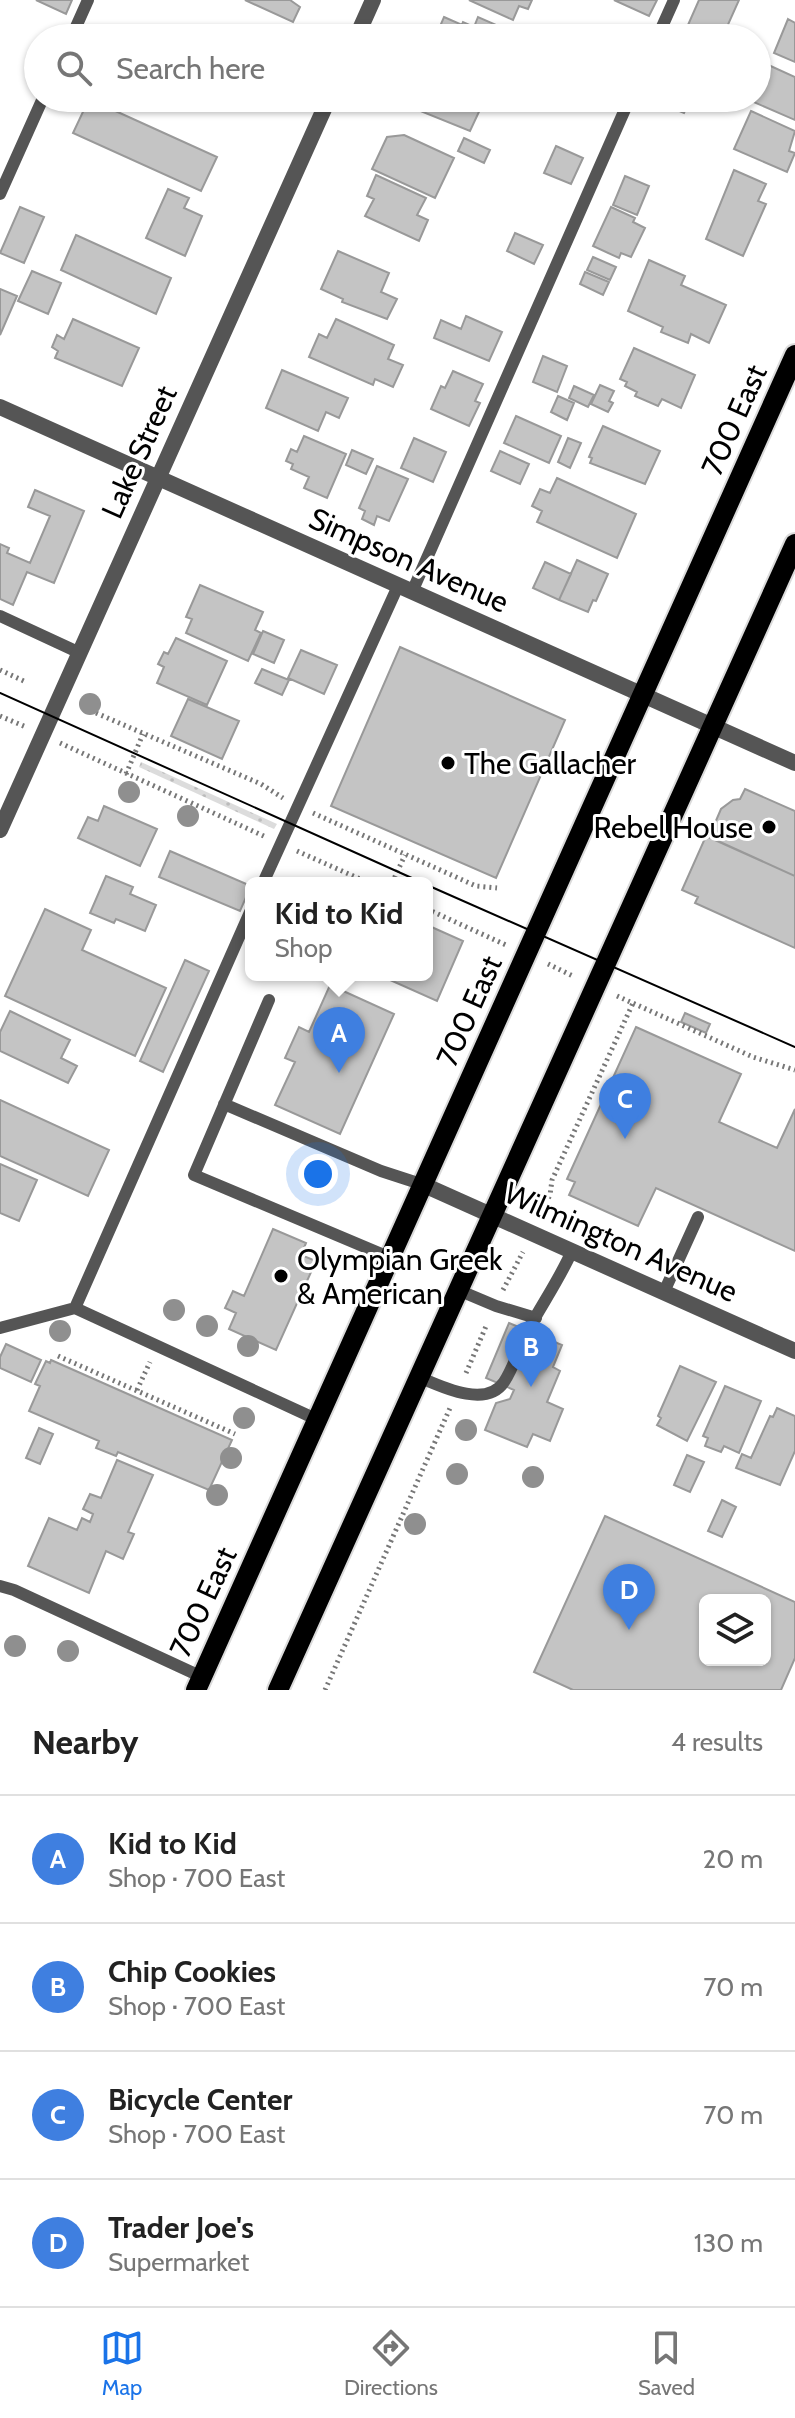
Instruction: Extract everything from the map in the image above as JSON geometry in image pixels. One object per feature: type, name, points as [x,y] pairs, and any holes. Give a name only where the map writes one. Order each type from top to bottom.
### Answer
[{"type":"main road","name":"700 East","points":[[199,1684],[795,355]]},
{"type":"main road","points":[[278,1690],[795,544]]},
{"type":"street","points":[[362,24],[373,0]]},
{"type":"street","name":"Lake Street","points":[[0,830],[323,112]]},
{"type":"street","name":"Simpson Avenue","points":[[0,407],[795,763]]},
{"type":"street","name":"Wilmington Avenue","points":[[424,1185],[795,1351]]},
{"type":"lane","points":[[77,24],[88,0]]},
{"type":"lane","points":[[663,24],[674,0]]},
{"type":"lane","points":[[0,194],[37,112]]},
{"type":"lane","points":[[266,877],[405,589],[624,112]]},
{"type":"lane","points":[[0,616],[80,653]]},
{"type":"lane","points":[[75,1308],[245,924]]},
{"type":"lane","points":[[269,1000],[194,1175],[391,1258]]},
{"type":"lane","points":[[224,1104],[381,1171],[424,1185]]},
{"type":"lane","points":[[664,1292],[698,1217]]},
{"type":"lane","points":[[419,1377],[457,1393],[491,1392],[503,1385],[572,1251]]},
{"type":"lane","points":[[458,1290],[536,1318]]},
{"type":"lane","points":[[0,1328],[75,1308],[318,1420]]},
{"type":"lane","points":[[0,1586],[14,1590],[199,1684]]},
{"type":"path","points":[[0,670],[26,682]]},
{"type":"path","points":[[0,716],[18,724]]},
{"type":"path","points":[[126,774],[143,734]]},
{"type":"path","points":[[62,744],[356,877]]},
{"type":"path","points":[[395,877],[405,855]]},
{"type":"path","points":[[433,912],[496,940]]},
{"type":"path","points":[[555,968],[568,973]]},
{"type":"path","points":[[547,1200],[552,1180],[630,1002],[753,1057],[795,1070]]},
{"type":"path","points":[[504,1289],[521,1256]]},
{"type":"path","points":[[464,1378],[487,1325]]},
{"type":"path","points":[[137,1390],[157,1346]]},
{"type":"path","points":[[58,1356],[235,1434]]},
{"type":"path","points":[[325,1690],[449,1410]]},
{"type":"shaded area","points":[[141,762],[277,824],[274,829],[139,767]]},
{"type":"building","points":[[36,0],[72,0],[66,14]]},
{"type":"building","points":[[245,0],[290,0],[300,7],[293,22]]},
{"type":"building","points":[[469,0],[532,0],[528,9],[519,6],[513,20]]},
{"type":"building","points":[[614,0],[657,0],[649,16]]},
{"type":"building","points":[[699,0],[739,0],[728,24],[688,24]]},
{"type":"building","points":[[444,17],[460,24],[441,24]]},
{"type":"building","points":[[478,17],[494,24],[475,24]]},
{"type":"building","points":[[788,19],[795,23],[795,62],[774,53]]},
{"type":"building","points":[[771,66],[795,77],[795,120],[771,110]]},
{"type":"building","points":[[83,112],[118,112],[217,157],[201,191],[73,133]]},
{"type":"building","points":[[423,112],[479,112],[470,131]]},
{"type":"building","points":[[751,112],[795,131],[789,151],[795,153],[787,172],[734,149]]},
{"type":"building","points":[[404,135],[454,158],[435,198],[372,169],[387,137]]},
{"type":"building","points":[[464,138],[490,150],[484,163],[458,151]]},
{"type":"building","points":[[556,146],[583,158],[571,184],[544,173]]},
{"type":"building","points":[[734,170],[766,184],[758,201],[766,204],[743,256],[706,239]]},
{"type":"building","points":[[376,175],[426,198],[417,215],[428,220],[419,241],[365,216],[374,199],[367,196]]},
{"type":"building","points":[[625,176],[649,186],[637,215],[613,205]]},
{"type":"building","points":[[168,189],[189,198],[184,208],[202,216],[185,256],[146,238]]},
{"type":"building","points":[[20,207],[44,217],[24,263],[0,253]]},
{"type":"building","points":[[611,207],[635,218],[633,222],[645,228],[631,257],[621,253],[619,258],[593,246]]},
{"type":"building","points":[[515,233],[543,245],[534,264],[507,251]]},
{"type":"building","points":[[76,235],[171,278],[156,314],[61,270]]},
{"type":"building","points":[[338,251],[389,273],[381,292],[397,299],[387,319],[342,302],[343,299],[321,289]]},
{"type":"building","points":[[593,257],[616,267],[610,280],[587,270]]},
{"type":"building","points":[[649,260],[685,276],[681,285],[726,305],[709,343],[691,334],[688,343],[661,332],[663,327],[628,311]]},
{"type":"building","points":[[32,271],[61,283],[48,314],[18,301]]},
{"type":"building","points":[[585,272],[609,282],[603,295],[580,284]]},
{"type":"building","points":[[0,289],[17,296],[0,335]]},
{"type":"building","points":[[466,316],[502,332],[489,361],[434,338],[441,320],[461,329]]},
{"type":"building","points":[[73,319],[139,348],[122,386],[55,358],[58,351],[52,347],[57,335],[64,339]]},
{"type":"building","points":[[336,319],[394,345],[388,359],[403,365],[393,387],[375,379],[373,385],[309,357],[319,334],[327,338]]},
{"type":"building","points":[[634,348],[695,375],[681,408],[662,399],[658,406],[635,396],[637,392],[625,386],[627,382],[620,379]]},
{"type":"building","points":[[543,356],[567,366],[557,392],[533,382]]},
{"type":"building","points":[[282,370],[348,398],[339,418],[326,412],[318,431],[266,408]]},
{"type":"building","points":[[453,371],[483,384],[475,401],[480,403],[469,426],[431,409],[441,386],[445,388]]},
{"type":"building","points":[[600,385],[614,391],[608,412],[591,404]]},
{"type":"building","points":[[574,386],[594,395],[588,407],[569,398]]},
{"type":"building","points":[[558,396],[574,403],[567,420],[551,412]]},
{"type":"building","points":[[516,416],[561,436],[549,463],[504,443]]},
{"type":"building","points":[[603,426],[660,451],[645,484],[590,463],[592,458],[589,457]]},
{"type":"building","points":[[304,436],[346,454],[327,498],[304,488],[309,477],[291,469],[293,464],[286,461],[291,449],[297,452]]},
{"type":"building","points":[[414,438],[446,452],[433,482],[401,468]]},
{"type":"building","points":[[568,438],[581,443],[570,468],[558,462]]},
{"type":"building","points":[[352,450],[373,459],[366,474],[346,465]]},
{"type":"building","points":[[500,451],[529,464],[520,484],[491,471]]},
{"type":"building","points":[[377,466],[408,479],[389,521],[377,516],[374,525],[362,519],[365,511],[359,508]]},
{"type":"building","points":[[557,478],[636,514],[617,558],[537,522],[542,511],[532,506],[540,489],[550,493]]},
{"type":"building","points":[[35,490],[84,511],[54,583],[27,572],[13,605],[0,599],[0,544],[9,548],[7,553],[30,563],[50,516],[28,507]]},
{"type":"building","points":[[577,560],[608,574],[588,612],[559,600]]},
{"type":"building","points":[[545,562],[571,574],[559,600],[533,588]]},
{"type":"building","points":[[200,585],[263,612],[255,630],[261,633],[248,661],[186,633],[192,619],[186,617]]},
{"type":"building","points":[[263,631],[284,640],[274,663],[253,654]]},
{"type":"building","points":[[176,638],[227,661],[207,705],[157,683],[164,667],[158,664],[164,652],[168,654]]},
{"type":"building","name":"The Gallacher","points":[[400,647],[565,720],[496,878],[331,806]]},
{"type":"building","points":[[301,650],[337,665],[324,694],[288,678]]},
{"type":"building","points":[[262,669],[289,680],[282,695],[255,683]]},
{"type":"building","points":[[188,699],[239,721],[222,759],[171,736]]},
{"type":"building","points":[[745,789],[795,811],[795,876],[709,837],[721,809],[740,799]]},
{"type":"building","points":[[104,806],[157,829],[140,866],[78,838],[88,817],[98,821]]},
{"type":"building","points":[[706,836],[795,876],[795,948],[695,903],[698,897],[682,890]]},
{"type":"building","points":[[170,851],[245,883],[245,900],[240,911],[159,877]]},
{"type":"building","points":[[106,876],[133,887],[130,894],[156,905],[145,931],[90,913]]},
{"type":"building","points":[[45,909],[91,930],[82,950],[166,988],[135,1056],[5,996]]},
{"type":"building","points":[[433,928],[463,941],[437,1001],[392,981],[433,981]]},
{"type":"building","points":[[185,960],[209,971],[163,1072],[140,1061]]},
{"type":"building","points":[[330,985],[394,1014],[340,1134],[275,1105],[295,1062],[285,1058],[299,1027],[309,1032]]},
{"type":"building","points":[[10,1011],[70,1040],[61,1058],[77,1066],[68,1083],[0,1051],[0,1032]]},
{"type":"building","points":[[685,1013],[710,1024],[706,1033],[681,1022]]},
{"type":"building","points":[[636,1027],[741,1074],[719,1122],[777,1148],[795,1109],[795,1251],[656,1188],[638,1226],[569,1195],[575,1182],[567,1179]]},
{"type":"building","points":[[0,1100],[109,1150],[88,1196],[0,1156]]},
{"type":"building","points":[[0,1164],[37,1180],[19,1221],[0,1213]]},
{"type":"building","name":"Olympian Greek & American","points":[[273,1229],[306,1243],[301,1255],[316,1261],[276,1350],[229,1329],[236,1313],[225,1308],[233,1291],[244,1296]]},
{"type":"building","points":[[509,1323],[562,1345],[553,1367],[560,1371],[547,1402],[563,1409],[550,1441],[533,1434],[527,1447],[485,1430],[496,1403],[510,1399],[514,1390],[486,1378]]},
{"type":"building","points":[[6,1344],[41,1360],[31,1382],[0,1368],[0,1357]]},
{"type":"building","points":[[51,1360],[232,1440],[209,1490],[118,1452],[116,1456],[96,1448],[99,1441],[29,1411],[40,1386],[35,1384],[46,1361],[50,1363]]},
{"type":"building","points":[[680,1366],[716,1382],[687,1441],[657,1425]]},
{"type":"building","points":[[725,1386],[761,1401],[739,1453],[724,1446],[721,1452],[705,1446],[708,1438],[703,1436]]},
{"type":"building","points":[[777,1408],[795,1416],[795,1451],[780,1485],[736,1468],[742,1454],[751,1458],[770,1416],[773,1417]]},
{"type":"building","points":[[39,1428],[53,1434],[40,1464],[26,1458]]},
{"type":"building","points":[[687,1455],[704,1462],[690,1492],[674,1485]]},
{"type":"building","points":[[117,1460],[153,1475],[128,1532],[134,1534],[123,1559],[106,1551],[89,1593],[28,1566],[49,1518],[77,1530],[82,1518],[90,1522],[93,1514],[83,1509],[90,1494],[101,1498]]},
{"type":"building","points":[[722,1500],[736,1507],[722,1537],[708,1531]]},
{"type":"building","points":[[605,1516],[795,1602],[795,1658],[781,1690],[573,1690],[534,1672]]},
{"type":"tram line","points":[[0,693],[410,877]]},
{"type":"tram line","points":[[433,888],[795,1047]]},
{"type":"place","name":"The Gallacher","points":[[448,763]]},
{"type":"place","name":"Rebel House","points":[[769,827]]},
{"type":"place","name":"Kid to Kid","points":[[339,1073]]},
{"type":"place","name":"Bicycle Center","points":[[625,1139]]},
{"type":"place","name":"Olympian Greek & American","points":[[281,1276]]},
{"type":"place","name":"Chip Cookies","points":[[531,1387]]},
{"type":"place","name":"Trader Joe's","points":[[629,1630]]}]
